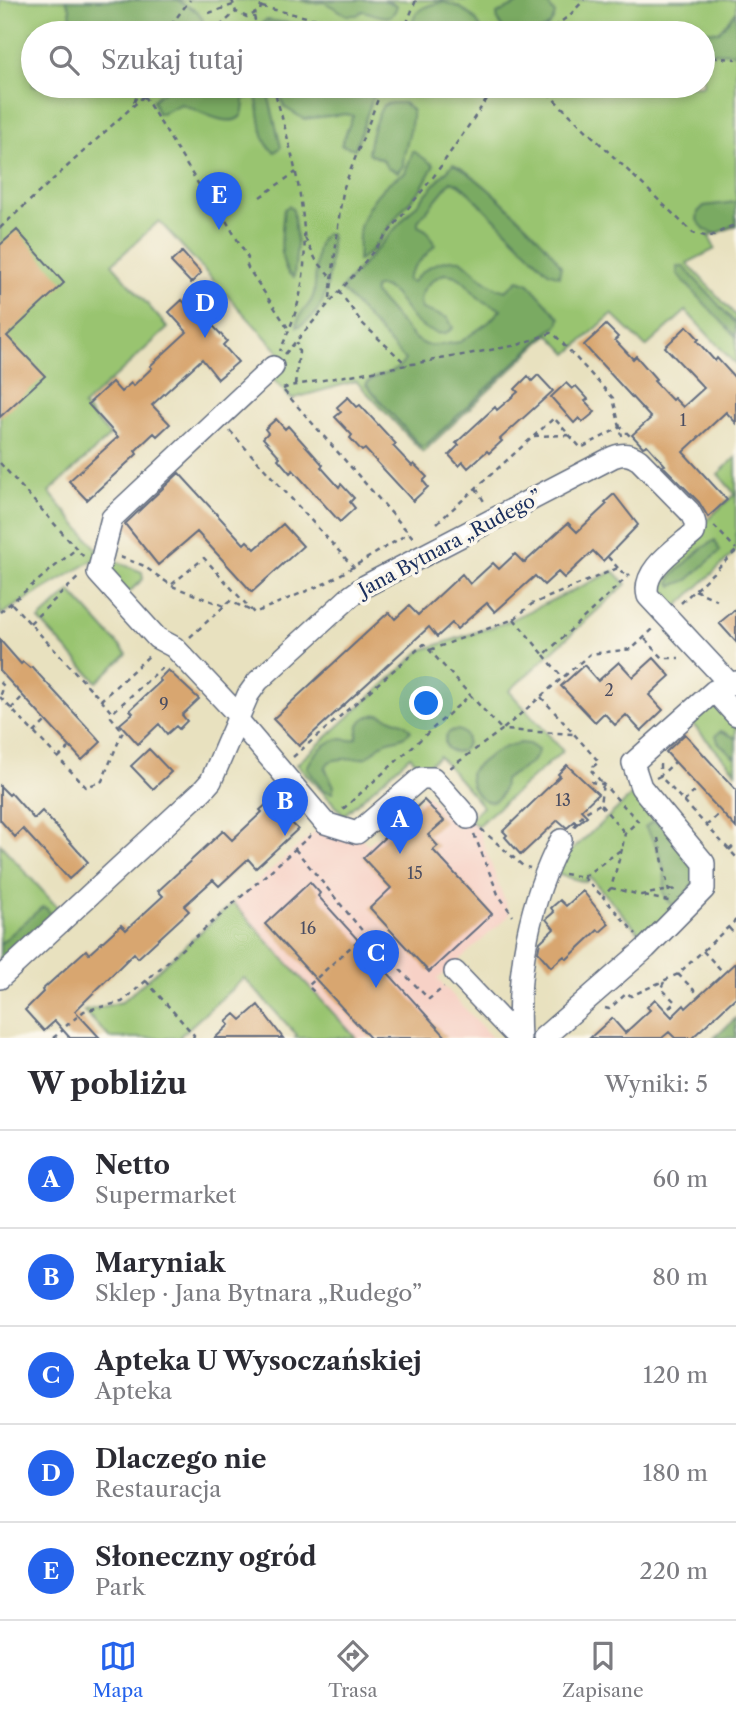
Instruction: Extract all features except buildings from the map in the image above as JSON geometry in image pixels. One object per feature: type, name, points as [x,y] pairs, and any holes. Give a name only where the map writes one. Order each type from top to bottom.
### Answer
[{"type":"street","points":[[273,366],[112,518],[102,552],[92,572],[156,638],[174,647],[333,817],[357,833],[421,778],[433,778],[468,818]]},
{"type":"street","points":[[623,454],[631,454],[639,460],[689,511],[696,527],[694,533],[649,575],[645,586],[648,596],[707,659],[727,685],[736,715]]},
{"type":"street","name":"Jana Bytnara „Rudego”","points":[[0,978],[203,790],[211,780],[238,717],[258,681],[351,596],[369,584],[623,454]]},
{"type":"street","points":[[543,1038],[646,948],[704,890],[704,863],[641,788],[633,763],[727,685]]},
{"type":"street","points":[[519,1038],[519,1010],[536,897],[549,864],[566,836]]},
{"type":"street","points":[[450,979],[519,1038]]},
{"type":"path","points":[[174,21],[190,0]]},
{"type":"path","points":[[232,0],[236,12],[244,17],[254,16],[262,7],[262,0]]},
{"type":"path","points":[[408,21],[416,0]]},
{"type":"path","points":[[562,21],[584,0]]},
{"type":"path","points":[[209,13],[233,5]]},
{"type":"path","points":[[262,7],[331,21]]},
{"type":"path","points":[[226,21],[236,12]]},
{"type":"path","points":[[254,16],[255,21]]},
{"type":"path","points":[[715,58],[736,59]]},
{"type":"path","points":[[133,105],[136,98]]},
{"type":"path","points":[[0,228],[142,98]]},
{"type":"path","points":[[145,98],[199,185],[214,200],[248,258],[248,268],[289,329]]},
{"type":"path","points":[[273,366],[300,294],[304,235],[296,172],[276,98]]},
{"type":"path","points":[[330,301],[344,187],[378,98]]},
{"type":"path","points":[[273,366],[297,342],[434,176],[488,98]]},
{"type":"path","points":[[552,98],[693,233],[709,237],[736,224]]},
{"type":"path","points":[[260,197],[296,172]]},
{"type":"path","points":[[304,235],[316,260],[333,279]]},
{"type":"path","points":[[339,290],[351,311],[368,330],[408,365]]},
{"type":"path","points":[[427,554],[282,389],[518,345],[547,334],[555,335],[613,398],[621,427],[623,454]]},
{"type":"path","points":[[295,385],[299,352],[297,342]]},
{"type":"path","points":[[218,418],[369,584]]},
{"type":"path","points":[[437,523],[554,418],[581,448],[621,427]]},
{"type":"path","points":[[534,436],[569,435]]},
{"type":"path","points":[[0,463],[76,549],[92,572],[30,623]]},
{"type":"path","points":[[476,488],[489,510]]},
{"type":"path","points":[[190,637],[230,601],[254,613],[328,582],[409,533]]},
{"type":"path","points":[[0,612],[76,549]]},
{"type":"path","points":[[433,778],[460,762],[502,730],[590,654],[632,649],[736,551]]},
{"type":"path","points":[[102,552],[142,565],[171,585],[224,606]]},
{"type":"path","points":[[608,556],[626,578]]},
{"type":"path","points":[[171,585],[204,558],[254,613]]},
{"type":"path","points":[[430,650],[514,619],[532,604],[618,568]]},
{"type":"path","points":[[544,655],[635,570]]},
{"type":"path","points":[[695,590],[717,600]]},
{"type":"path","points":[[12,604],[112,713]]},
{"type":"path","points":[[514,619],[562,678]]},
{"type":"path","points":[[644,638],[663,658],[707,659]]},
{"type":"path","points":[[292,758],[424,644],[502,730],[574,734]]},
{"type":"path","points":[[101,700],[156,650]]},
{"type":"path","points":[[0,682],[4,686],[0,697],[86,787],[102,781],[123,731],[111,718],[112,713],[165,665]]},
{"type":"path","points":[[53,1038],[84,1010],[122,1002],[470,695]]},
{"type":"path","points":[[11,709],[23,696]]},
{"type":"path","points":[[541,696],[598,762],[590,769],[640,819],[625,833],[611,888],[603,897]]},
{"type":"path","points":[[34,733],[46,721]]},
{"type":"path","points":[[58,758],[70,747]]},
{"type":"path","points":[[660,776],[736,857]]},
{"type":"path","points":[[592,782],[603,784]]},
{"type":"path","points":[[603,784],[600,804],[625,833]]},
{"type":"path","points":[[684,802],[698,788]]},
{"type":"path","points":[[566,836],[584,813],[600,804]]},
{"type":"path","points":[[706,826],[721,812]]},
{"type":"path","points":[[468,818],[523,866],[535,869]]},
{"type":"path","points":[[468,818],[498,894],[509,906],[515,919]]},
{"type":"path","points":[[611,888],[671,901],[657,835]]},
{"type":"path","points":[[729,850],[736,844]]},
{"type":"path","points":[[295,849],[365,934],[429,999],[450,979]]},
{"type":"path","points":[[583,877],[622,849]]},
{"type":"path","points":[[561,874],[583,877],[639,937]]},
{"type":"path","points":[[641,895],[669,891]]},
{"type":"path","points":[[602,1008],[609,1009],[627,993],[631,996],[678,974],[736,920]]},
{"type":"path","points":[[728,928],[736,936]]},
{"type":"path","points":[[317,995],[308,986],[365,934]]},
{"type":"path","points":[[703,950],[724,973]]},
{"type":"path","points":[[678,974],[699,995]]},
{"type":"path","points":[[665,980],[662,988],[675,1002],[666,1011]]},
{"type":"path","points":[[146,981],[194,1035],[193,1038]]},
{"type":"shaded area","points":[[427,794],[457,828],[469,819],[477,826],[510,915],[438,979],[492,1038],[356,1038],[233,903],[325,823],[357,833],[368,845]]},
{"type":"green space","points":[[0,0],[736,0],[736,226],[709,236],[715,249],[687,263],[736,316],[736,365],[686,311],[646,347],[612,314],[568,354],[549,334],[423,452],[356,381],[291,399],[267,372],[279,352],[159,221],[112,264],[168,328],[83,406],[110,436],[49,492],[102,555],[0,615]]},
{"type":"green space","points":[[66,0],[177,0],[198,12],[203,20],[71,21]]},
{"type":"green space","points":[[299,0],[383,0],[397,5],[388,17],[362,11],[357,15],[347,15],[324,2]]},
{"type":"green space","points":[[525,0],[545,0],[555,14],[552,21],[498,21],[497,14]]},
{"type":"green space","points":[[442,2],[455,5],[477,21],[413,21],[421,9]]},
{"type":"green space","points":[[736,11],[736,53],[715,52],[715,32],[719,32]]},
{"type":"green space","points":[[246,98],[241,116],[228,121],[181,104],[158,113],[153,100]]},
{"type":"green space","points":[[256,98],[269,98],[281,147],[275,152],[266,142]]},
{"type":"green space","points":[[281,98],[373,98],[355,149],[341,145],[353,116],[346,114],[304,119],[284,107]]},
{"type":"green space","points":[[404,103],[412,110],[403,166],[398,172],[387,168],[383,160],[368,153],[380,111],[383,105]]},
{"type":"green space","points":[[413,151],[434,165],[421,189],[373,249],[358,261],[360,227],[367,210],[383,188],[405,173]]},
{"type":"green space","points":[[453,164],[478,181],[511,210],[554,255],[561,266],[559,276],[548,272],[467,191],[451,181],[418,221],[418,226],[426,230],[435,245],[407,280],[413,282],[428,268],[440,262],[461,260],[499,289],[506,291],[518,280],[529,284],[560,318],[558,325],[421,447],[366,385],[374,378],[395,370],[405,360],[341,289]],"holes":[[[444,274],[461,279],[482,301],[501,309],[489,322],[460,342],[426,345],[414,338],[374,293],[376,287],[387,289],[417,323],[433,332],[444,333],[453,328],[448,318],[422,309],[420,303],[425,288]]]},
{"type":"green space","points":[[736,202],[736,224],[717,234],[705,230],[697,220],[698,212],[704,206]]},
{"type":"green space","points":[[289,206],[293,210],[297,243],[294,277],[288,273],[281,247],[284,209]]},
{"type":"green space","points":[[325,234],[330,234],[331,240],[326,290],[317,312],[297,327],[299,318],[313,298],[317,253]]},
{"type":"green space","points":[[677,267],[684,267],[736,324],[736,337],[677,274]]},
{"type":"green space","points":[[736,457],[736,551],[667,616],[649,575],[735,494],[718,474]]},
{"type":"green space","points":[[715,540],[720,551],[688,580],[672,586],[672,576]]},
{"type":"green space","points":[[107,558],[142,572],[143,579],[128,593],[107,570]]},
{"type":"green space","points":[[614,571],[626,584],[509,691],[563,751],[477,826],[469,819],[483,807],[439,756],[423,770],[410,756],[344,815],[297,764],[422,650],[504,623]]},
{"type":"green space","points":[[70,591],[127,654],[97,682],[39,620]]},
{"type":"green space","points":[[714,691],[736,715],[736,772],[685,716]]},
{"type":"green space","points":[[379,714],[405,724],[411,731],[385,743],[371,755],[329,762],[325,768],[334,786],[332,793],[323,790],[307,768],[312,758],[330,742],[357,738],[362,720]]},
{"type":"green space","points":[[456,730],[464,733],[467,741],[464,749],[456,752],[448,749],[445,741],[448,733]]},
{"type":"green space","points":[[721,731],[736,738],[736,757],[718,742],[716,735]]},
{"type":"green space","points":[[521,743],[529,744],[538,750],[534,760],[504,780],[498,798],[486,801],[480,797],[471,782],[470,772],[493,753]]},
{"type":"green space","points":[[641,787],[704,863],[704,889],[644,938],[589,876],[586,882],[548,872]]},
{"type":"green space","points":[[653,821],[678,842],[695,872],[692,886],[676,906],[669,902],[663,892],[663,868],[645,827]]},
{"type":"green space","points":[[0,844],[67,918],[0,978]]},
{"type":"green space","points":[[233,903],[356,1038],[295,1038],[297,1035],[244,978],[180,1036],[181,1038],[110,1038],[84,1011],[122,1002]]},
{"type":"green space","points":[[42,907],[56,920],[0,967],[0,944]]},
{"type":"green space","points":[[736,1018],[736,1038],[714,1038]]},
{"type":"place","name":"Słoneczny ogród","points":[[219,230]]},
{"type":"place","name":"Dlaczego nie","points":[[205,338]]},
{"type":"place","name":"Maryniak","points":[[285,836]]},
{"type":"place","name":"Netto","points":[[400,854]]},
{"type":"place","name":"Apteka U Wysoczańskiej","points":[[376,988]]}]
